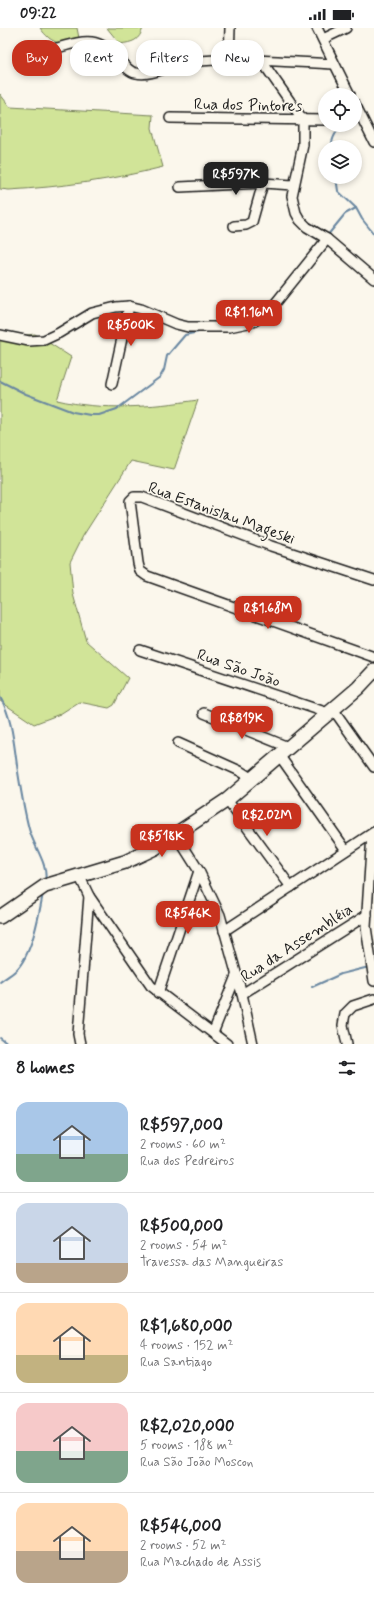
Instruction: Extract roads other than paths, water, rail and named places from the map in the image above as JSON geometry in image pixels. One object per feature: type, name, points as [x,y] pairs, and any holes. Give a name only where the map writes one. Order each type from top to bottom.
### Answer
[{"type":"street","points":[[230,28],[230,40]]},
{"type":"street","points":[[317,28],[346,88]]},
{"type":"street","points":[[323,38],[346,28]]},
{"type":"street","points":[[62,47],[86,41],[98,43],[126,68],[136,73],[152,72],[180,63],[211,60]]},
{"type":"street","points":[[264,60],[334,64]]},
{"type":"street","points":[[264,64],[303,120],[303,145],[293,185],[292,196],[300,220],[307,227],[327,239],[374,279]]},
{"type":"street","name":"Rua dos Pintores","points":[[170,118],[264,118],[318,120]]},
{"type":"street","points":[[362,123],[374,142]]},
{"type":"street","points":[[180,187],[263,183],[293,185]]},
{"type":"street","points":[[234,226],[246,225],[252,222],[263,183]]},
{"type":"street","points":[[0,335],[29,341],[44,340],[59,333],[92,313],[116,307],[130,306],[188,327],[229,326],[253,322],[270,310],[327,239]]},
{"type":"street","points":[[112,384],[130,306]]},
{"type":"street","name":"Rua Estanislau Mageski","points":[[374,580],[271,546],[138,496],[132,498],[129,505],[140,571],[155,580],[374,657]]},
{"type":"street","name":"Rua São João","points":[[140,650],[330,711]]},
{"type":"street","points":[[0,917],[45,886],[79,874],[125,862],[140,856],[227,800],[374,671]]},
{"type":"street","points":[[330,711],[374,767]]},
{"type":"street","points":[[204,713],[284,751],[346,850]]},
{"type":"street","points":[[178,743],[252,778]]},
{"type":"street","points":[[227,800],[291,887]]},
{"type":"street","points":[[176,833],[199,871],[214,900],[242,994],[253,1044]]},
{"type":"street","points":[[224,931],[373,833]]},
{"type":"street","points":[[373,833],[367,915],[367,937],[374,981]]},
{"type":"street","points":[[158,993],[199,871]]},
{"type":"street","points":[[79,874],[90,896],[143,976],[158,993],[227,1044]]},
{"type":"street","points":[[80,1044],[78,1034],[90,896]]},
{"type":"street","name":"Rua da Assembléia","points":[[242,994],[367,915]]},
{"type":"street","points":[[212,1033],[236,976]]},
{"type":"street","points":[[347,1044],[344,1025],[345,1014],[353,1006],[374,999]]},
{"type":"waterway","points":[[332,140],[337,132]]},
{"type":"waterway","points":[[337,184],[338,191],[356,208],[362,219],[374,234]]},
{"type":"waterway","points":[[327,236],[345,214],[356,208]]},
{"type":"waterway","points":[[228,323],[241,320]]},
{"type":"waterway","points":[[0,381],[26,394],[73,412],[99,415],[117,409],[160,377],[164,370],[167,356],[185,335],[203,331]]},
{"type":"waterway","points":[[0,697],[8,714],[29,829],[45,868],[45,881]]},
{"type":"waterway","points":[[0,982],[12,974],[26,956],[34,935],[43,893]]},
{"type":"waterway","points":[[312,987],[341,974],[369,967]]},
{"type":"waterway","points":[[0,1038],[8,1044]]}]
